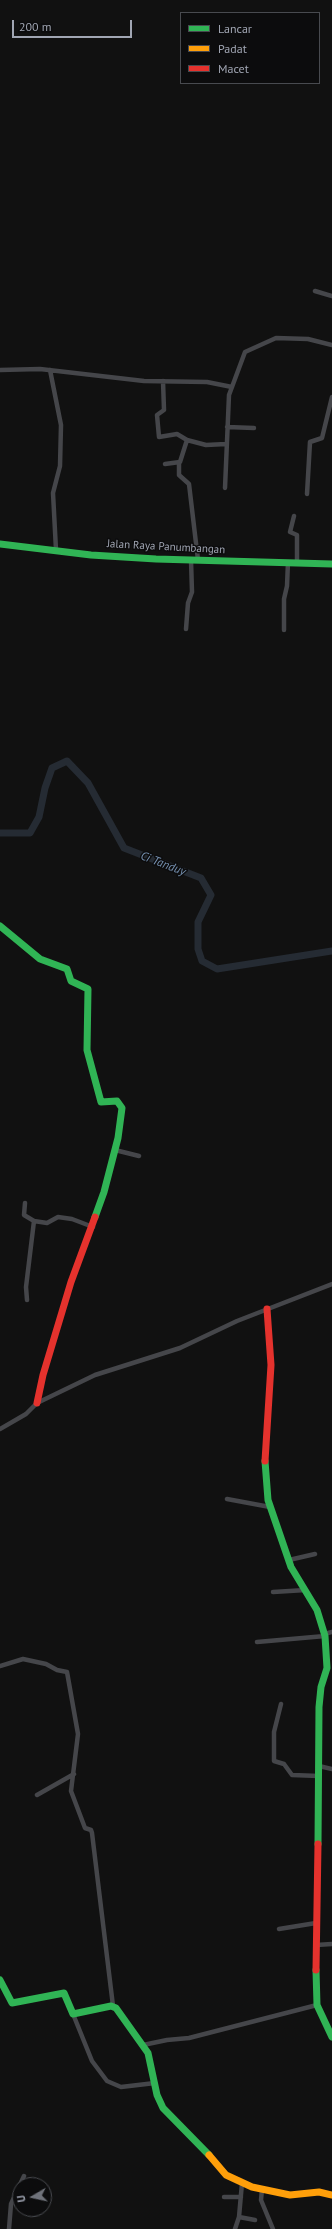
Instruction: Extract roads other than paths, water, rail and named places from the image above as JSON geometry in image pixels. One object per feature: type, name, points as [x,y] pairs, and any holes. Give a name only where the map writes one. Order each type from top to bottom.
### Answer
[{"type":"street","points":[[315,291],[332,296]]},
{"type":"street","points":[[225,488],[229,398],[245,352],[276,338],[308,339],[332,345]]},
{"type":"street","points":[[0,370],[50,370],[144,381],[210,382],[232,387]]},
{"type":"street","points":[[50,370],[61,425],[60,466],[53,493],[56,550]]},
{"type":"street","points":[[163,381],[164,410],[157,415],[159,438],[177,434],[187,440],[206,445],[226,444]]},
{"type":"street","points":[[307,494],[310,442],[321,439],[332,397]]},
{"type":"street","points":[[227,427],[254,428]]},
{"type":"street","points":[[186,629],[188,603],[192,592],[194,560],[189,484],[179,475],[179,463],[187,440]]},
{"type":"street","points":[[165,464],[179,463]]},
{"type":"street","points":[[294,516],[290,532],[296,535],[297,562]]},
{"type":"street","name":"Jalan Raya Panumbangan","points":[[0,544],[156,559],[332,564]]},
{"type":"street","points":[[284,630],[284,599],[287,586],[288,562]]},
{"type":"street","points":[[0,926],[40,959],[67,969],[71,981],[88,989],[87,1050],[101,1102],[117,1101],[122,1108],[122,1122],[93,1227],[72,1282],[52,1345],[37,1403]]},
{"type":"street","points":[[115,1150],[139,1156]]},
{"type":"street","points":[[25,1203],[24,1215],[34,1221],[47,1223],[58,1217],[72,1219],[93,1227]]},
{"type":"street","points":[[27,1300],[26,1287],[34,1221]]},
{"type":"street","points":[[0,1429],[26,1414],[37,1403],[95,1376],[180,1348],[267,1309],[332,1284]]},
{"type":"street","points":[[267,1309],[271,1365],[264,1457],[270,1507],[289,1560],[319,1616],[324,1635],[327,1668],[319,1698],[316,1946],[317,2005],[332,2037]]},
{"type":"street","points":[[227,1499],[270,1507]]},
{"type":"street","points":[[289,1560],[315,1554]]},
{"type":"street","points":[[273,1592],[306,1590]]},
{"type":"street","points":[[257,1642],[324,1635],[332,1632]]},
{"type":"street","points":[[0,1666],[24,1659],[67,1672],[78,1729],[71,1791],[86,1828],[91,1830],[92,1834],[113,2006],[143,2045],[150,2059],[158,2098],[166,2112],[195,2139],[226,2175],[242,2183],[290,2195],[319,2192],[332,2195]]},
{"type":"street","points":[[281,1704],[274,1732],[274,1761],[284,1764],[292,1774],[319,1776]]},
{"type":"street","points":[[319,1766],[332,1770]]},
{"type":"street","points":[[37,1795],[74,1774]]},
{"type":"street","points":[[279,1929],[316,1923]]},
{"type":"street","points":[[316,1946],[332,1944]]},
{"type":"street","points":[[0,1980],[12,2003],[65,1993],[92,2061],[107,2081],[121,2088],[155,2082]]},
{"type":"street","points":[[143,2045],[166,2040],[188,2038],[317,2005]]},
{"type":"street","points":[[73,2014],[113,2006]]},
{"type":"street","points":[[10,2229],[11,2204],[24,2176]]},
{"type":"street","points":[[235,2229],[239,2217],[242,2183]]},
{"type":"street","points":[[262,2189],[261,2200],[272,2229]]},
{"type":"street","points":[[224,2197],[241,2197]]},
{"type":"street","points":[[239,2217],[255,2220]]},
{"type":"waterway","name":"Ci Tanduy","points":[[0,833],[30,833],[39,817],[45,788],[52,768],[67,761],[88,783],[124,848],[201,878],[211,895],[198,922],[198,949],[202,961],[217,969],[332,951]]}]
